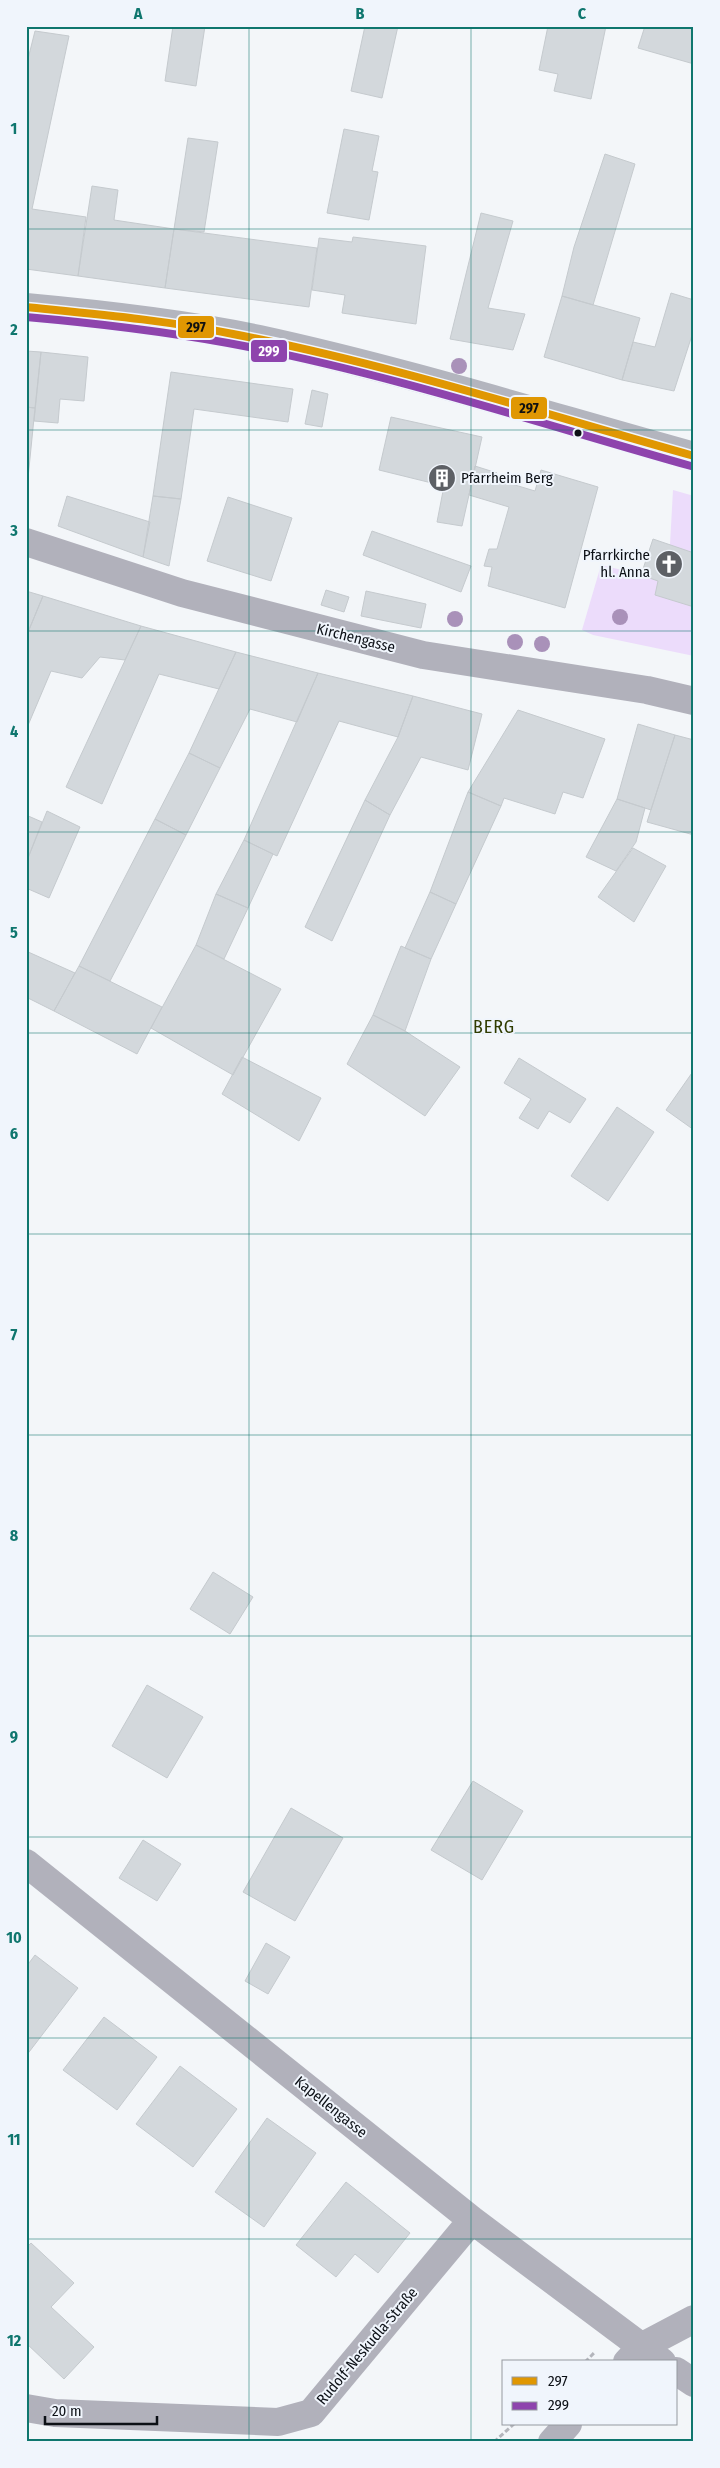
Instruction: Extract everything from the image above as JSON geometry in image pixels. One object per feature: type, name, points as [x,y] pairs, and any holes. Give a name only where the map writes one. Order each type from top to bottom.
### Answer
[{"type":"main road","points":[[26,307],[90,312],[257,339],[397,372],[694,456]]},
{"type":"street","name":"Kirchengasse","points":[[26,542],[182,593],[424,655],[647,690],[694,701]]},
{"type":"street","name":"Kapellengasse","points":[[26,1862],[643,2357]]},
{"type":"street","name":"Rudolf-Neskudla-Straße","points":[[26,2408],[55,2413],[278,2422],[311,2413],[472,2220]]},
{"type":"street","points":[[643,2357],[694,2319]]},
{"type":"street","points":[[678,2372],[694,2383]]},
{"type":"street","points":[[552,2442],[566,2426]]},
{"type":"path","points":[[587,2360],[596,2351]]},
{"type":"path","points":[[494,2442],[512,2426]]},
{"type":"shaded area","points":[[673,490],[694,496],[694,656],[593,635],[582,630],[601,565],[668,581]]},
{"type":"building","points":[[173,26],[205,26],[196,86],[165,81]]},
{"type":"building","points":[[365,26],[398,26],[382,98],[351,91]]},
{"type":"building","points":[[548,26],[606,26],[591,99],[554,91],[558,74],[539,70]]},
{"type":"building","points":[[645,26],[694,26],[694,64],[638,48]]},
{"type":"building","points":[[35,31],[69,36],[32,209],[86,217],[78,276],[26,269],[26,67]]},
{"type":"building","points":[[344,129],[379,136],[372,171],[378,172],[369,220],[327,213]]},
{"type":"building","points":[[188,138],[218,142],[204,232],[174,229]]},
{"type":"building","points":[[605,154],[635,164],[593,305],[562,296],[574,247]]},
{"type":"building","points":[[92,186],[118,190],[114,220],[174,229],[165,288],[78,276]]},
{"type":"building","points":[[481,213],[513,221],[488,308],[525,314],[513,350],[450,339]]},
{"type":"building","points":[[174,229],[317,248],[309,307],[165,288]]},
{"type":"building","points":[[353,237],[426,246],[416,324],[342,313],[345,295],[312,290],[319,238],[352,242]]},
{"type":"building","points":[[671,293],[694,300],[694,329],[674,391],[622,380],[633,342],[655,347]]},
{"type":"building","points":[[562,296],[640,318],[622,380],[544,357]]},
{"type":"building","points":[[26,351],[41,352],[35,408],[26,407]]},
{"type":"building","points":[[41,352],[88,357],[84,401],[60,399],[58,423],[34,421]]},
{"type":"building","points":[[171,372],[293,389],[288,422],[194,409],[181,499],[153,496]]},
{"type":"building","points":[[312,390],[328,394],[322,427],[305,424]]},
{"type":"building","points":[[26,407],[35,408],[28,478],[26,478]]},
{"type":"building","name":"Pfarrheim Berg","points":[[391,417],[482,437],[462,526],[437,522],[444,486],[379,470]]},
{"type":"building","points":[[475,466],[497,473],[495,479],[535,491],[541,470],[598,487],[565,608],[488,586],[492,567],[484,566],[489,549],[497,549],[509,507],[469,495]]},
{"type":"building","points":[[67,496],[150,522],[143,557],[58,526]]},
{"type":"building","points":[[153,496],[181,499],[169,566],[143,557]]},
{"type":"building","points":[[228,497],[292,518],[271,581],[207,561]]},
{"type":"building","points":[[372,531],[471,566],[461,592],[363,555]]},
{"type":"building","name":"Pfarrkirche hl. Anna","points":[[653,539],[694,553],[694,607],[655,595],[658,581],[641,575]]},
{"type":"building","points":[[326,590],[349,597],[344,612],[321,605]]},
{"type":"building","points":[[26,591],[43,596],[26,637]]},
{"type":"building","points":[[366,591],[426,604],[421,628],[361,616]]},
{"type":"building","points":[[43,596],[141,626],[125,660],[100,657],[82,678],[51,671],[26,730],[26,637]]},
{"type":"building","points":[[141,626],[236,652],[219,689],[159,674],[102,804],[66,787]]},
{"type":"building","points":[[236,652],[318,673],[297,722],[250,709],[220,768],[189,753]]},
{"type":"building","points":[[318,673],[413,696],[398,737],[339,721],[277,856],[244,840]]},
{"type":"building","points":[[413,696],[482,714],[468,770],[421,757],[390,815],[365,800],[398,737]]},
{"type":"building","points":[[518,710],[605,739],[583,798],[563,792],[555,814],[504,798],[501,806],[468,792]]},
{"type":"building","points":[[638,724],[675,735],[651,810],[617,799]]},
{"type":"building","points":[[675,735],[694,740],[694,835],[647,822]]},
{"type":"building","points":[[189,753],[220,768],[186,835],[155,819]]},
{"type":"building","points":[[468,792],[501,806],[456,904],[430,892]]},
{"type":"building","points":[[617,799],[645,808],[636,842],[616,871],[586,857]]},
{"type":"building","points":[[365,800],[390,815],[332,941],[305,927]]},
{"type":"building","points":[[47,811],[80,827],[49,898],[26,888],[26,863]]},
{"type":"building","points":[[26,815],[42,822],[26,863]]},
{"type":"building","points":[[155,819],[186,835],[110,981],[79,966]]},
{"type":"building","points":[[244,840],[273,854],[248,908],[216,894]]},
{"type":"building","points":[[633,848],[666,866],[634,922],[598,897]]},
{"type":"building","points":[[430,892],[456,904],[431,959],[405,948]]},
{"type":"building","points":[[216,894],[248,908],[224,959],[196,945]]},
{"type":"building","points":[[196,945],[281,989],[233,1075],[151,1028]]},
{"type":"building","points":[[401,946],[431,959],[405,1031],[373,1015]]},
{"type":"building","points":[[26,951],[75,973],[54,1011],[26,997]]},
{"type":"building","points":[[79,966],[162,1007],[137,1054],[54,1011]]},
{"type":"building","points":[[373,1015],[405,1031],[460,1067],[425,1116],[347,1064]]},
{"type":"building","points":[[242,1057],[321,1098],[299,1141],[222,1094]]},
{"type":"building","points":[[519,1058],[586,1099],[570,1123],[549,1111],[538,1129],[519,1118],[531,1099],[504,1083]]},
{"type":"building","points":[[694,1070],[694,1130],[666,1110]]},
{"type":"building","points":[[617,1107],[654,1132],[608,1201],[571,1176]]},
{"type":"building","points":[[213,1572],[253,1597],[230,1634],[190,1609]]},
{"type":"building","points":[[147,1685],[203,1717],[167,1778],[112,1746]]},
{"type":"building","points":[[473,1781],[523,1811],[482,1880],[431,1850]]},
{"type":"building","points":[[291,1808],[343,1838],[295,1921],[243,1892]]},
{"type":"building","points":[[143,1840],[181,1864],[157,1901],[119,1878]]},
{"type":"building","points":[[266,1943],[290,1957],[268,1994],[245,1981]]},
{"type":"building","points":[[35,1955],[78,1988],[26,2056],[26,1967]]},
{"type":"building","points":[[104,2017],[157,2057],[117,2110],[63,2070]]},
{"type":"building","points":[[180,2066],[237,2109],[193,2167],[136,2124]]},
{"type":"building","points":[[267,2118],[316,2153],[264,2227],[215,2192]]},
{"type":"building","points":[[346,2182],[410,2233],[378,2273],[355,2254],[336,2277],[296,2245]]},
{"type":"building","points":[[31,2243],[74,2283],[51,2307],[94,2347],[64,2379],[26,2343],[26,2248]]},
{"type":"transit line","name":"297","points":[[26,307],[182,325],[291,346],[407,374],[694,456]]},
{"type":"transit line","name":"299","points":[[26,317],[178,335],[287,355],[403,383],[691,466]]},
{"type":"place","name":"Pfarrheim Berg","points":[[442,478]]},
{"type":"place","name":"Pfarrkirche hl. Anna","points":[[669,564]]},
{"type":"district","name":"BERG","points":[[494,1027]]}]
